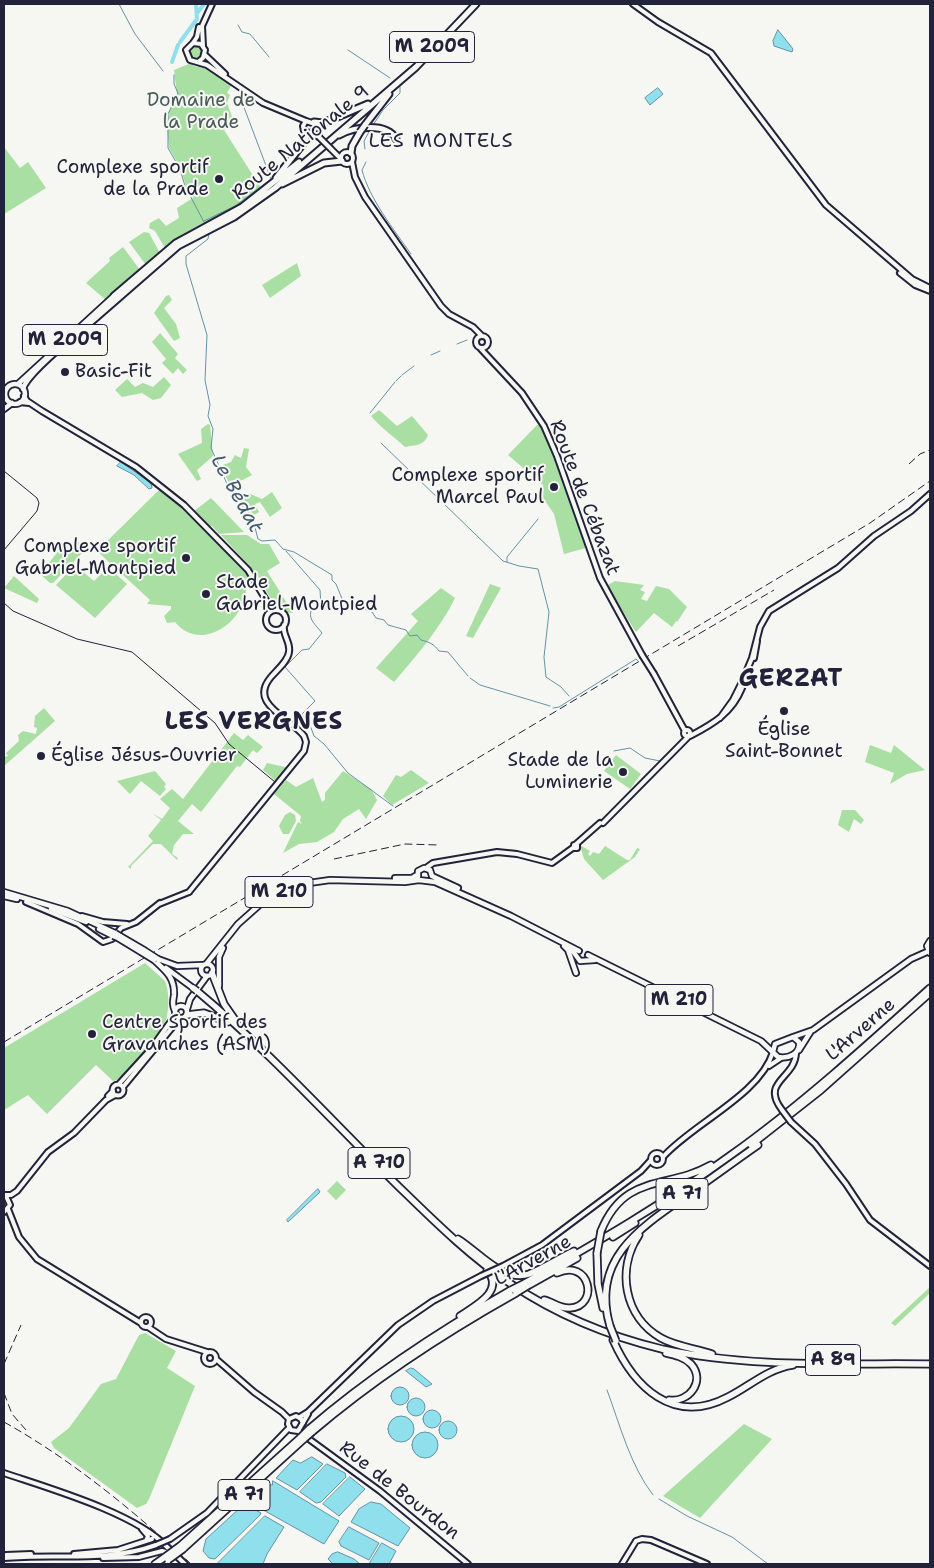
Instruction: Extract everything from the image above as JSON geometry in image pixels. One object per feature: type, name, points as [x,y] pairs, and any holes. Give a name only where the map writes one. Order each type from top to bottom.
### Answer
[{"type":"highway","name":"Route Nationale 9","points":[[92,321],[178,246],[234,217],[404,79],[475,4]]},
{"type":"highway","name":"Route Nationale 9","points":[[114,296],[182,239],[242,207],[273,186],[421,59],[475,4]]},
{"type":"highway","points":[[351,153],[351,147],[365,125],[384,100],[404,79]]},
{"type":"highway","points":[[314,122],[323,123],[368,104]]},
{"type":"highway","points":[[332,138],[351,129],[372,128],[388,132],[396,139]]},
{"type":"highway","points":[[273,186],[306,140],[308,132]]},
{"type":"highway","points":[[273,186],[324,163],[343,161]]},
{"type":"highway","points":[[210,972],[224,1004],[239,1025]]},
{"type":"highway","name":"A 710","points":[[196,988],[239,1025],[458,1239],[501,1274],[544,1300],[579,1318],[621,1334],[666,1346],[712,1354]]},
{"type":"highway","name":"A 710","points":[[196,988],[432,1219],[481,1262],[511,1285],[558,1312],[595,1328],[636,1342],[712,1357],[817,1363]]},
{"type":"highway","name":"L'Arverne","points":[[307,1428],[414,1353],[664,1201],[733,1154],[816,1088],[930,988]]},
{"type":"highway","name":"L'Arverne","points":[[527,1284],[626,1230],[754,1143],[824,1087],[930,993]]},
{"type":"highway","points":[[185,1014],[198,1012],[222,1018],[253,1042]]},
{"type":"highway","points":[[609,1325],[605,1299],[610,1270],[627,1243],[660,1214],[770,1135],[823,1091],[824,1087]]},
{"type":"highway","points":[[733,1154],[695,1173],[650,1184],[632,1192],[616,1206],[601,1231],[597,1253],[598,1284],[614,1340],[627,1367],[644,1388],[659,1398],[683,1406],[700,1406],[718,1402],[769,1372],[790,1366],[817,1363]]},
{"type":"highway","points":[[660,1214],[642,1231],[629,1254],[626,1277],[631,1303],[643,1323],[661,1338],[677,1345],[712,1354]]},
{"type":"highway","points":[[458,1239],[500,1270],[518,1276],[532,1272],[598,1238],[604,1238]]},
{"type":"highway","points":[[435,1335],[482,1301],[491,1291],[492,1278],[481,1262]]},
{"type":"highway","points":[[527,1284],[568,1270],[578,1272],[586,1279],[588,1295],[577,1307],[566,1308],[544,1300]]},
{"type":"highway","name":"L'Arverne","points":[[155,1564],[181,1547],[299,1435],[371,1378],[435,1335],[514,1292]]},
{"type":"highway","points":[[614,1340],[633,1372],[650,1390],[671,1400],[681,1400],[690,1394],[695,1386],[696,1377],[689,1363],[678,1356],[636,1342]]},
{"type":"highway","name":"A 89","points":[[712,1354],[790,1359],[930,1362]]},
{"type":"highway","name":"A 89","points":[[817,1363],[930,1362]]},
{"type":"highway","name":"L'Arverne","points":[[162,1564],[168,1556]]},
{"type":"main road","points":[[211,4],[202,17],[197,37],[188,46],[186,54],[190,60],[214,69],[246,91],[284,112],[306,121],[314,122],[319,137],[343,161],[355,177],[367,201],[442,306],[449,314],[469,324],[487,340],[486,347],[481,348],[476,344],[476,333],[469,324]]},
{"type":"main road","points":[[211,4],[202,26],[201,38],[205,54],[246,91]]},
{"type":"main road","points":[[633,4],[658,22],[711,53],[820,198],[916,283],[930,290]]},
{"type":"main road","points":[[193,43],[201,44],[204,48]]},
{"type":"main road","points":[[198,62],[205,54]]},
{"type":"main road","points":[[284,112],[308,132],[319,137]]},
{"type":"main road","points":[[303,126],[306,121]]},
{"type":"main road","points":[[308,132],[315,129]]},
{"type":"main road","points":[[331,149],[343,153],[351,153],[354,156],[352,162],[355,177]]},
{"type":"main road","points":[[343,153],[343,161]]},
{"type":"main road","points":[[343,161],[352,162]]},
{"type":"main road","name":"M 2009","points":[[18,384],[114,296]]},
{"type":"main road","name":"Route Nationale 9","points":[[23,389],[26,382],[38,370],[92,321]]},
{"type":"main road","points":[[476,338],[482,336]]},
{"type":"main road","name":"Route de Cébazat","points":[[486,347],[493,362]]},
{"type":"main road","name":"Route de Cébazat","points":[[481,348],[522,393],[544,426],[557,456],[600,578],[688,733]]},
{"type":"main road","points":[[4,404],[5,392],[8,387],[18,384],[23,389],[24,396],[31,404],[136,468],[184,505],[244,565],[272,610],[283,613],[286,619],[284,625],[289,648],[288,655],[266,683],[263,690],[265,700],[305,738],[304,751],[290,772]]},
{"type":"main road","points":[[20,402],[24,396]]},
{"type":"main road","points":[[6,398],[12,403]]},
{"type":"main road","points":[[4,409],[12,403],[31,404]]},
{"type":"main road","points":[[428,881],[429,871],[436,863],[481,854],[501,852],[517,854],[549,864],[557,861],[602,823],[688,733],[696,732],[720,718],[732,705],[752,661],[757,639],[767,614],[848,559],[874,536],[930,494]]},
{"type":"main road","points":[[788,598],[825,574]]},
{"type":"main road","points":[[272,610],[266,621],[269,626],[286,639]]},
{"type":"main road","points":[[274,629],[284,625]]},
{"type":"main road","points":[[26,902],[78,924],[104,942],[112,939],[122,928],[138,920],[159,904],[189,892],[306,752],[307,737],[268,702],[265,694],[266,683]]},
{"type":"main road","points":[[189,892],[295,764]]},
{"type":"main road","points":[[492,907],[429,871],[420,870],[418,877],[435,882],[492,907],[553,937],[578,953],[580,961],[587,958],[585,951],[578,953]]},
{"type":"main road","name":"M 210","points":[[205,964],[254,908],[285,889],[312,882],[349,880],[404,882],[418,877]]},
{"type":"main road","points":[[4,894],[123,925],[138,920]]},
{"type":"main road","points":[[4,894],[82,920],[117,936]]},
{"type":"main road","points":[[72,913],[143,951],[196,988]]},
{"type":"main road","points":[[553,937],[568,950],[576,973]]},
{"type":"main road","points":[[219,992],[219,957],[226,940]]},
{"type":"main road","name":"M 210","points":[[121,1086],[185,1014],[190,999],[210,972],[226,940]]},
{"type":"main road","points":[[763,1071],[777,1042],[812,1030],[920,954],[929,951],[930,941]]},
{"type":"main road","name":"M 210","points":[[587,958],[596,960],[761,1041],[773,1052]]},
{"type":"main road","points":[[156,959],[177,966],[205,964]]},
{"type":"main road","points":[[156,959],[173,980],[172,1005],[175,1013]]},
{"type":"main road","points":[[201,973],[210,972],[205,964]]},
{"type":"main road","points":[[4,1195],[11,1195],[15,1192],[29,1178],[40,1160],[66,1140],[114,1093],[122,1094],[121,1086],[151,1049],[200,980],[205,964]]},
{"type":"main road","points":[[175,1013],[185,1014],[182,1006]]},
{"type":"main road","points":[[662,1155],[724,1108],[763,1071],[797,1052],[812,1030]]},
{"type":"main road","points":[[793,1037],[798,1042],[797,1052],[792,1069],[779,1081],[775,1090],[775,1099],[791,1122],[815,1144],[846,1184],[870,1220],[930,1266]]},
{"type":"main road","name":"M 210","points":[[761,1041],[777,1042]]},
{"type":"main road","points":[[773,1052],[792,1062],[792,1069]]},
{"type":"main road","points":[[114,1093],[114,1086],[121,1086]]},
{"type":"main road","points":[[265,1400],[294,1416],[300,1417],[308,1412],[379,1342],[411,1315],[444,1294],[542,1245],[640,1171],[651,1160],[654,1153],[662,1155]]},
{"type":"main road","points":[[640,1171],[654,1164],[662,1163],[662,1155]]},
{"type":"main road","points":[[651,1160],[654,1164]]},
{"type":"main road","points":[[15,1192],[5,1212],[24,1245],[37,1259],[130,1318],[149,1325],[157,1334],[205,1354],[214,1354],[225,1369],[284,1413],[289,1420],[289,1428],[261,1460],[207,1513],[170,1539],[123,1554],[81,1557]]},
{"type":"main road","points":[[4,1195],[10,1203]]},
{"type":"main road","points":[[142,1321],[148,1318],[149,1325]]},
{"type":"main road","points":[[205,1354],[206,1364],[213,1364],[225,1369]]},
{"type":"main road","points":[[213,1364],[216,1359]]},
{"type":"main road","points":[[261,1460],[307,1428],[341,1380]]},
{"type":"main road","points":[[289,1420],[294,1416]]},
{"type":"main road","name":"Rue de Bourdon","points":[[300,1417],[312,1440]]},
{"type":"main road","name":"Rue de Bourdon","points":[[289,1428],[299,1435],[312,1440],[380,1491],[468,1564]]},
{"type":"main road","points":[[4,1473],[72,1497],[138,1525],[154,1534],[183,1564]]},
{"type":"main road","points":[[138,1525],[168,1556]]},
{"type":"main road","points":[[142,1528],[147,1535],[146,1541]]},
{"type":"main road","points":[[622,1564],[636,1541],[647,1538],[707,1564]]},
{"type":"main road","points":[[74,1554],[118,1550],[152,1539],[166,1546]]},
{"type":"main road","points":[[4,1557],[130,1559],[162,1550],[168,1556],[183,1564]]},
{"type":"main road","points":[[4,1557],[123,1554]]},
{"type":"green space","points":[[196,44],[202,46],[204,52],[202,58],[196,60],[190,58],[188,52],[190,46]]},
{"type":"green space","name":"Domaine de la Prade","points":[[191,63],[194,66],[214,70],[232,84],[227,93],[230,95],[227,103],[234,122],[224,130],[261,188],[238,205],[188,231],[165,248],[155,231],[149,228],[150,223],[159,218],[166,226],[179,218],[177,208],[193,198],[186,186],[180,167],[169,148],[167,128],[165,129],[166,118],[177,95],[174,70]]},
{"type":"green space","points":[[4,147],[20,168],[28,162],[46,188],[4,214]]},
{"type":"green space","points":[[144,232],[149,233],[160,253],[146,265],[129,242]]},
{"type":"green space","points":[[123,247],[140,270],[106,300],[86,283],[110,261],[109,258]]},
{"type":"green space","points":[[297,263],[301,276],[270,298],[262,285]]},
{"type":"green space","points":[[169,295],[172,300],[164,308],[176,324],[180,338],[174,341],[154,313],[166,296]]},
{"type":"green space","points":[[160,333],[178,354],[175,358],[187,370],[183,374],[178,368],[173,374],[162,363],[166,359],[152,342]]},
{"type":"green space","points":[[164,377],[171,385],[161,398],[153,400],[142,393],[122,397],[115,390],[127,379],[135,387],[143,383],[153,387]]},
{"type":"green space","points":[[379,410],[397,426],[412,416],[428,435],[426,439],[419,444],[405,447],[383,429],[371,416]]},
{"type":"green space","points":[[208,424],[210,425],[213,456],[197,470],[201,479],[197,481],[178,454],[202,443],[201,429]]},
{"type":"green space","name":"Complexe sportif Marcel Paul","points":[[540,424],[556,458],[586,548],[564,554],[554,514],[543,498],[543,485],[508,455]]},
{"type":"green space","points":[[244,448],[249,449],[246,467],[252,475],[231,486],[220,466],[231,462],[235,455],[241,458]]},
{"type":"green space","name":"Complexe sportif Gabriel-Montpied","points":[[159,490],[209,532],[233,556],[253,581],[251,585],[246,584],[245,597],[240,609],[232,620],[210,634],[198,635],[186,631],[175,622],[167,623],[164,616],[171,609],[171,606],[147,604],[150,600],[97,551]]},
{"type":"green space","points":[[272,492],[282,508],[270,517],[260,502],[255,504],[259,512],[254,515],[236,497],[248,493],[262,499]]},
{"type":"green space","points":[[211,498],[244,532],[219,534],[194,511]]},
{"type":"green space","points":[[221,535],[247,535],[261,544],[269,544],[280,563],[267,571],[293,613],[289,613],[272,601],[256,570],[254,571]]},
{"type":"green space","points":[[78,542],[87,548],[53,583],[50,583],[40,574],[64,544],[71,550]]},
{"type":"green space","points":[[75,565],[94,581],[108,567],[127,584],[95,618],[56,585]]},
{"type":"green space","points":[[14,576],[39,599],[37,603],[4,588]]},
{"type":"green space","points":[[615,581],[644,585],[640,590],[645,592],[641,599],[647,601],[656,586],[669,589],[687,607],[672,627],[654,613],[636,632],[609,590],[608,585]]},
{"type":"green space","points":[[490,584],[501,588],[473,638],[466,636]]},
{"type":"green space","points":[[441,588],[455,598],[435,631],[394,682],[376,668],[418,621],[411,614]]},
{"type":"green space","points":[[44,708],[55,721],[4,766],[4,757],[8,756],[6,753],[19,741],[18,735],[23,731],[36,734],[37,728],[34,727],[35,716]]},
{"type":"green space","points":[[234,733],[243,740],[248,735],[263,747],[257,753],[253,750],[240,767],[237,766],[201,812],[192,804],[178,821],[194,834],[183,834],[174,845],[172,854],[178,858],[177,860],[161,844],[153,844],[131,866],[131,869],[128,867],[153,841],[148,836],[161,820],[152,813],[162,819],[170,808],[160,799],[172,789],[183,799]]},
{"type":"green space","points":[[870,745],[891,753],[894,745],[925,770],[907,774],[890,784],[894,773],[865,762]]},
{"type":"green space","name":"Stade de la Luminerie","points":[[616,755],[641,774],[630,789],[604,771]]},
{"type":"green space","points":[[267,763],[289,768],[277,782],[263,770]]},
{"type":"green space","points":[[411,770],[429,783],[392,805],[383,796],[396,775],[401,777]]},
{"type":"green space","points":[[155,771],[166,784],[164,787],[166,789],[160,796],[141,781],[130,794],[117,781]]},
{"type":"green space","points":[[343,771],[371,789],[377,800],[366,819],[359,809],[343,819],[334,832],[317,842],[299,844],[283,853],[298,822],[302,824],[300,821],[301,816],[274,794],[286,780],[296,787],[313,778],[322,802],[325,800],[325,793]]},
{"type":"green space","points":[[842,810],[855,810],[864,820],[861,824],[854,819],[849,832],[838,825]]},
{"type":"green space","points":[[290,812],[295,815],[296,821],[289,834],[283,834],[279,826],[285,815]]},
{"type":"green space","points":[[580,845],[590,851],[588,854],[590,856],[593,852],[599,854],[605,846],[627,860],[630,860],[637,848],[640,849],[635,857],[603,880],[584,859]]},
{"type":"green space","name":"Centre Sportif des Gravanches (ASM)","points":[[145,963],[165,981],[168,993],[168,1012],[160,1031],[135,1064],[126,1073],[113,1081],[96,1065],[47,1114],[28,1095],[4,1110],[4,1048]]},
{"type":"green space","points":[[337,1181],[346,1190],[336,1200],[327,1191]]},
{"type":"green space","points":[[930,1287],[930,1293],[895,1326],[891,1323]]},
{"type":"green space","points":[[145,1333],[176,1351],[167,1368],[195,1386],[149,1499],[146,1504],[137,1508],[54,1448],[51,1442],[69,1428],[101,1384],[116,1379],[139,1335]]},
{"type":"green space","points":[[744,1424],[772,1439],[700,1518],[663,1496]]},
{"type":"water","points":[[778,30],[793,49],[792,52],[774,46],[773,41]]},
{"type":"water","points":[[658,88],[663,94],[650,105],[645,98]]},
{"type":"water","points":[[121,462],[151,483],[152,488],[149,489],[134,475],[117,466]]},
{"type":"water","points":[[318,1189],[320,1192],[288,1222],[287,1220]]},
{"type":"water","points":[[411,1368],[432,1384],[426,1387],[406,1371]]},
{"type":"water","points":[[400,1387],[406,1390],[409,1396],[406,1402],[400,1405],[394,1402],[391,1396],[394,1390]]},
{"type":"water","points":[[416,1398],[422,1401],[425,1407],[422,1413],[416,1416],[410,1413],[407,1407],[410,1401]]},
{"type":"water","points":[[432,1410],[438,1413],[441,1419],[438,1425],[432,1428],[426,1425],[423,1419],[426,1413]]},
{"type":"water","points":[[401,1416],[410,1420],[414,1429],[410,1438],[401,1442],[392,1438],[388,1429],[392,1420]]},
{"type":"water","points":[[448,1421],[454,1424],[457,1430],[454,1436],[448,1439],[442,1436],[439,1430],[442,1424]]},
{"type":"water","points":[[425,1432],[434,1436],[438,1445],[434,1454],[425,1458],[416,1454],[412,1445],[416,1436]]},
{"type":"water","points":[[312,1457],[323,1464],[297,1490],[276,1478],[293,1460],[300,1463]]},
{"type":"water","points":[[327,1464],[345,1473],[346,1477],[321,1502],[316,1503],[300,1492]]},
{"type":"water","points":[[350,1477],[365,1489],[339,1516],[323,1504]]},
{"type":"water","points":[[273,1481],[339,1521],[324,1544],[249,1502],[265,1484],[272,1485]]},
{"type":"water","points":[[371,1502],[381,1504],[410,1528],[398,1546],[351,1522],[359,1509]]},
{"type":"water","points":[[246,1505],[261,1513],[260,1515],[215,1559],[209,1558],[203,1551],[206,1539],[242,1506]]},
{"type":"water","points":[[265,1516],[284,1527],[263,1564],[217,1564]]},
{"type":"water","points":[[349,1527],[379,1543],[369,1560],[341,1546],[339,1542]]},
{"type":"water","points":[[382,1543],[396,1551],[389,1564],[370,1563]]},
{"type":"water","points":[[338,1552],[354,1559],[360,1564],[333,1564],[328,1559],[332,1554]]},
{"type":"waterway","points":[[119,4],[135,34],[163,71]]},
{"type":"waterway","name":"Le Bédat","points":[[180,42],[197,19],[196,4]]},
{"type":"waterway","points":[[198,12],[204,4]]},
{"type":"waterway","points":[[238,25],[242,32],[250,34],[269,57]]},
{"type":"waterway","name":"Le Bédat","points":[[172,62],[178,45]]},
{"type":"waterway","points":[[348,50],[390,78]]},
{"type":"waterway","name":"Le Bédat","points":[[174,75],[174,84],[178,93],[168,114],[168,148],[180,169],[185,186],[204,222]]},
{"type":"waterway","points":[[373,125],[383,110],[400,93],[400,87]]},
{"type":"waterway","points":[[204,221],[235,206],[271,179],[242,102],[248,95]]},
{"type":"waterway","points":[[365,149],[364,141],[369,132]]},
{"type":"waterway","points":[[366,162],[362,170],[370,192],[411,254]]},
{"type":"waterway","name":"Le Bédat","points":[[209,233],[208,239],[186,256],[186,264],[207,335],[205,380],[210,405],[208,416],[213,429],[211,448],[232,495],[252,516],[258,539],[262,541],[275,540],[283,549],[294,552],[332,575],[332,580],[336,584],[343,601],[372,612],[376,618],[384,620],[388,625],[406,630],[410,636],[417,635],[421,640],[431,644],[439,651],[448,652],[468,676]]},
{"type":"waterway","points":[[457,344],[467,340]]},
{"type":"waterway","points":[[431,355],[440,351]]},
{"type":"waterway","points":[[402,375],[414,366]]},
{"type":"waterway","points":[[396,381],[401,376]]},
{"type":"waterway","points":[[370,413],[395,382]]},
{"type":"waterway","points":[[381,443],[503,561],[538,569],[549,612],[544,657],[546,677],[561,687],[569,696]]},
{"type":"waterway","points":[[507,562],[507,557],[538,519]]},
{"type":"waterway","points":[[286,551],[320,590],[321,606],[311,611],[310,614],[312,620],[322,633],[309,649],[302,650],[285,667],[315,701],[302,714],[310,725],[314,736],[324,744],[348,773],[393,806]]},
{"type":"waterway","name":"Le Bédat","points":[[553,708],[559,707],[636,659],[638,661]]},
{"type":"waterway","name":"Le Bédat","points":[[470,678],[480,685],[550,706]]},
{"type":"waterway","points":[[614,751],[630,748],[645,758],[660,761]]},
{"type":"waterway","points":[[607,1390],[632,1458],[653,1495]]},
{"type":"waterway","points":[[659,1499],[687,1516],[732,1537],[768,1564]]},
{"type":"tram line","points":[[4,471],[37,498],[39,503],[37,511],[4,550]]},
{"type":"tram line","points":[[4,603],[13,611],[77,639],[132,652],[215,723],[229,744],[275,782]]},
{"type":"railway","points":[[909,464],[920,454],[930,450]]},
{"type":"railway","points":[[4,1042],[870,523],[930,481]]},
{"type":"railway","points":[[678,646],[774,590]]},
{"type":"railway","points":[[334,859],[405,844],[439,845]]},
{"type":"railway","points":[[4,1364],[21,1325]]},
{"type":"railway","points":[[4,1393],[12,1414],[26,1430]]},
{"type":"railway","points":[[4,1422],[54,1453],[102,1487],[191,1564]]},
{"type":"place","name":"Complexe sportif de la Prade","points":[[219,179]]},
{"type":"place","name":"Basic-Fit","points":[[65,372]]},
{"type":"place","name":"Complexe sportif Marcel Paul","points":[[554,487]]},
{"type":"place","name":"Complexe sportif Gabriel-Montpied","points":[[186,558]]},
{"type":"place","name":"Stade Gabriel-Montpied","points":[[206,594]]},
{"type":"place","name":"Église Saint-Bonnet","points":[[784,711]]},
{"type":"place","name":"Église Jésus-Ouvrier","points":[[41,756]]},
{"type":"place","name":"Stade de la Luminerie","points":[[623,772]]},
{"type":"place","name":"Centre Sportif des Gravanches (ASM)","points":[[92,1034]]},
{"type":"district","name":"LES MONTELS","points":[[441,142]]},
{"type":"district","name":"GERZAT","points":[[791,680]]},
{"type":"district","name":"LES VERGNES","points":[[254,723]]}]
